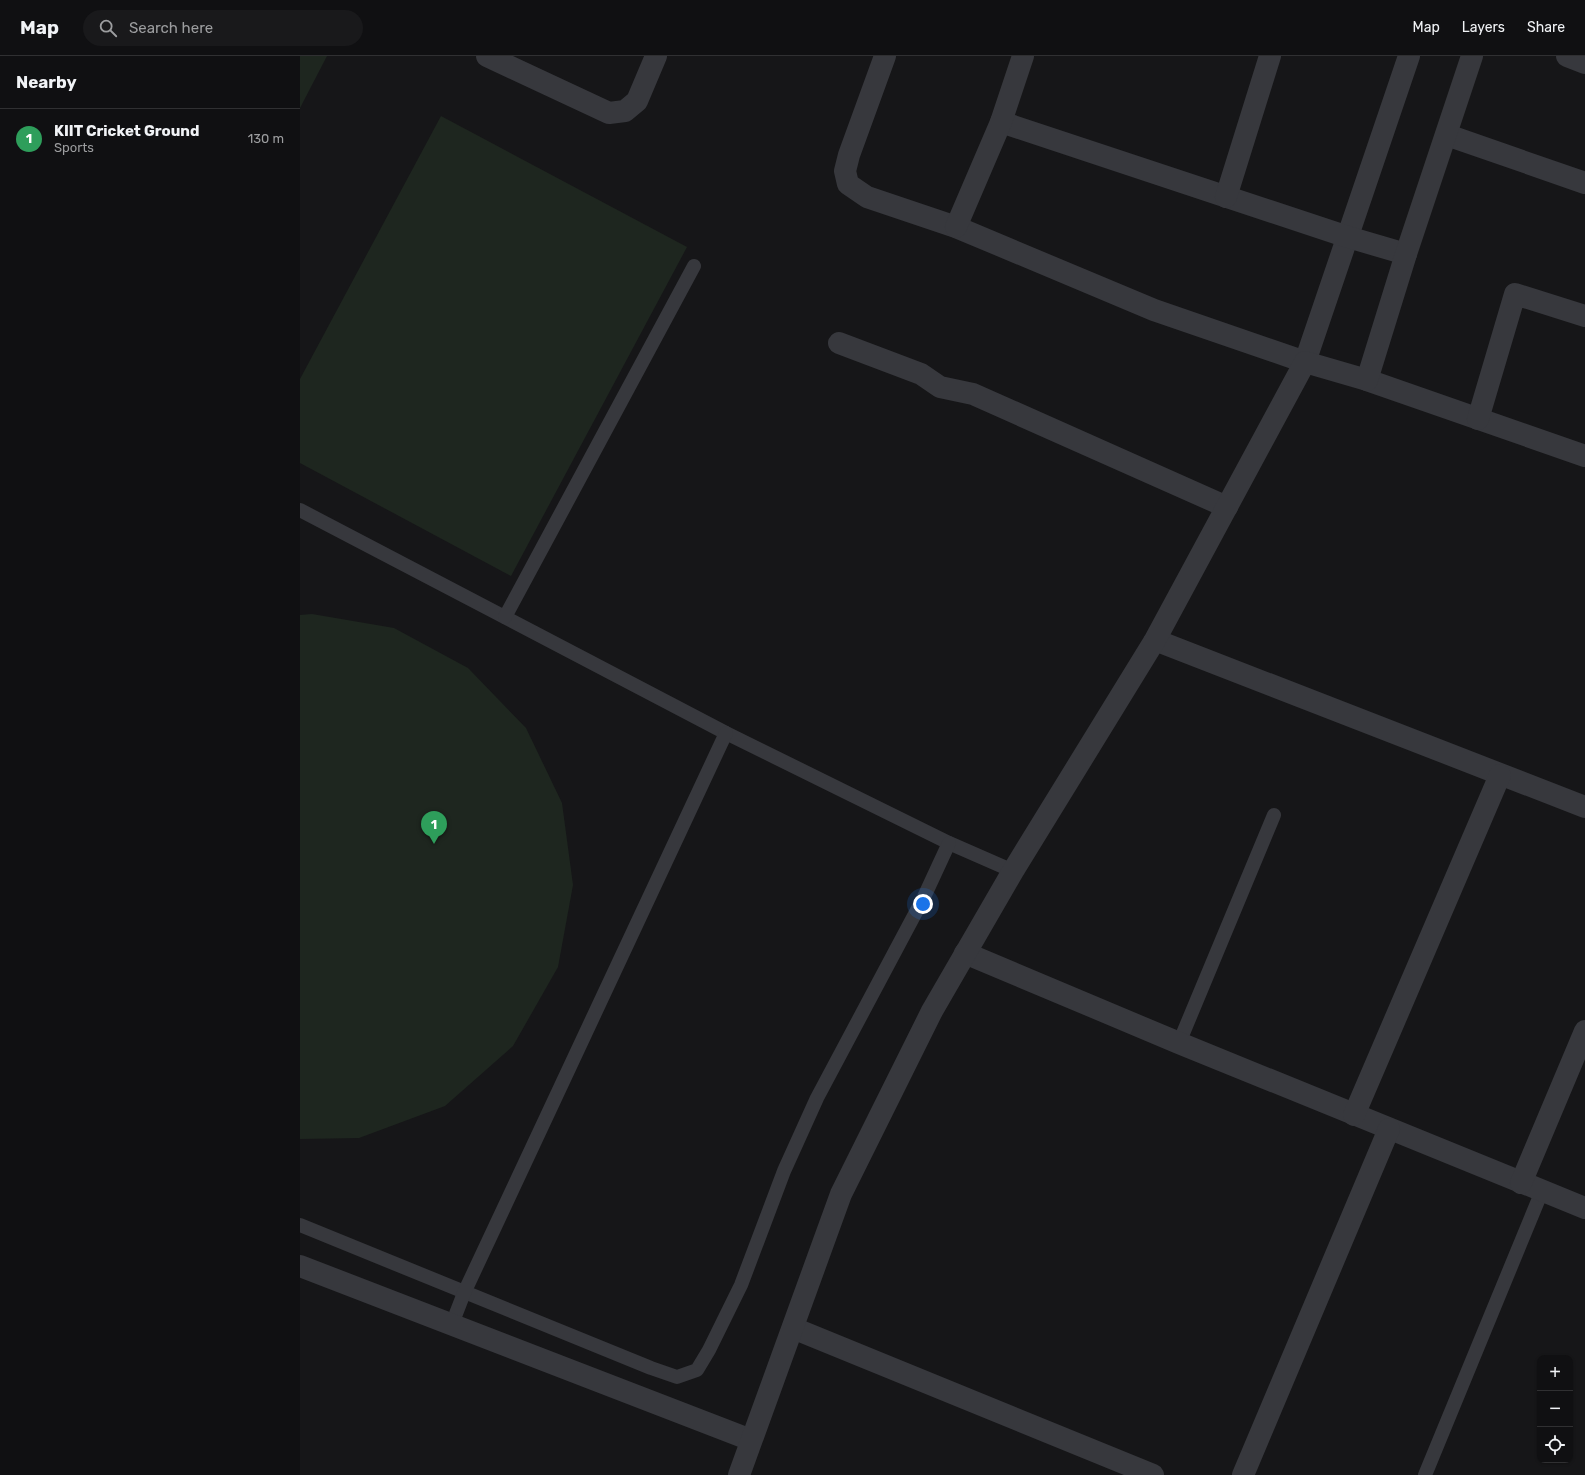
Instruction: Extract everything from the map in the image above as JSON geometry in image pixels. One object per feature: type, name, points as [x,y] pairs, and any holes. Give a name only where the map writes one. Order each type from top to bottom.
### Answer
[{"type":"street","points":[[487,56],[515,62],[609,113],[625,111],[637,101],[656,56]]},
{"type":"street","points":[[885,56],[849,155],[845,171],[848,184],[867,197],[956,227],[1154,310],[1305,362],[1367,380],[1585,456]]},
{"type":"street","points":[[956,227],[1001,122],[1024,56]]},
{"type":"street","points":[[1226,197],[1270,56]]},
{"type":"street","points":[[738,1475],[841,1194],[932,1011],[1013,871],[1155,640],[1305,362],[1409,56]]},
{"type":"street","points":[[1367,380],[1406,254],[1447,135],[1472,56]]},
{"type":"street","points":[[1566,56],[1585,63]]},
{"type":"street","points":[[1001,122],[1348,237],[1406,254]]},
{"type":"street","points":[[1447,135],[1585,183]]},
{"type":"street","points":[[1478,419],[1515,294],[1585,316]]},
{"type":"street","points":[[839,343],[921,374],[940,387],[973,394],[1227,507]]},
{"type":"street","points":[[1155,640],[1500,775],[1585,806]]},
{"type":"street","points":[[1354,1115],[1500,775]]},
{"type":"street","points":[[965,953],[1354,1115],[1585,1208]]},
{"type":"street","points":[[1521,1183],[1585,1032]]},
{"type":"street","points":[[1243,1475],[1389,1129]]},
{"type":"street","points":[[300,1266],[752,1440]]},
{"type":"street","points":[[792,1328],[1153,1475]]},
{"type":"lane","points":[[505,617],[694,266]]},
{"type":"lane","points":[[300,510],[726,733],[949,844],[1013,871]]},
{"type":"lane","points":[[452,1324],[464,1293],[726,733]]},
{"type":"lane","points":[[1179,1043],[1274,815]]},
{"type":"lane","points":[[300,1225],[464,1293],[677,1378],[697,1370],[709,1350],[741,1285],[784,1171],[817,1098],[924,897],[949,844]]},
{"type":"lane","points":[[1425,1475],[1542,1191]]},
{"type":"shaded area","points":[[300,56],[327,56],[300,108]]},
{"type":"shaded area","points":[[441,116],[687,247],[511,576],[300,463],[300,379]]},
{"type":"shaded area","points":[[312,614],[394,628],[468,668],[526,728],[562,803],[573,885],[558,967],[513,1046],[445,1106],[359,1138],[300,1139],[300,615]]},
{"type":"place","name":"KIIT Cricket Ground","points":[[434,844]]}]
